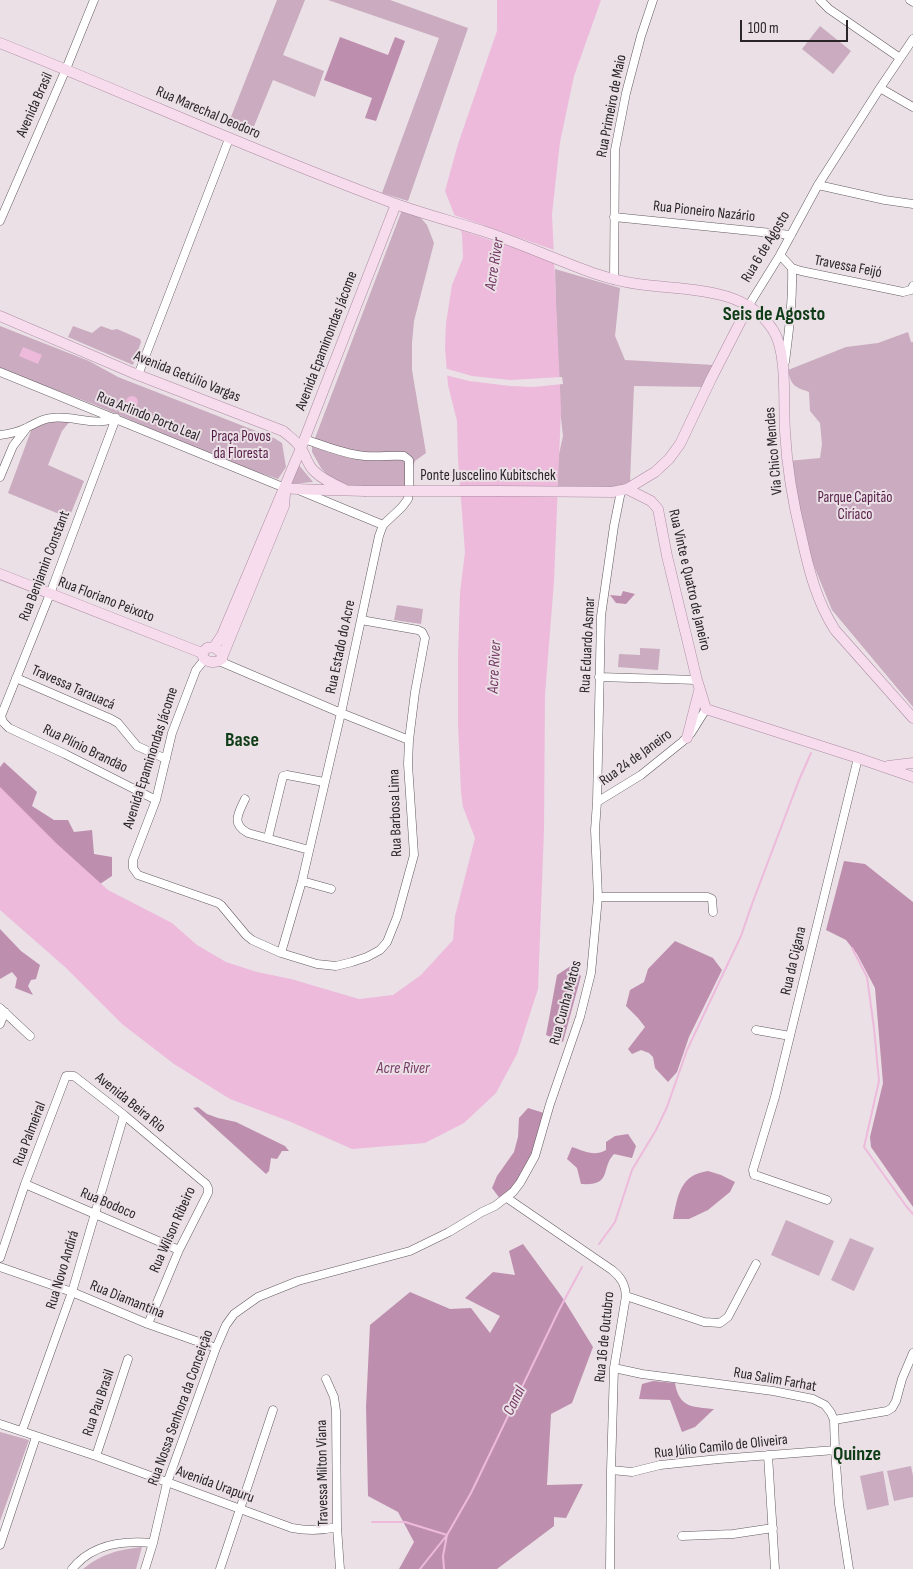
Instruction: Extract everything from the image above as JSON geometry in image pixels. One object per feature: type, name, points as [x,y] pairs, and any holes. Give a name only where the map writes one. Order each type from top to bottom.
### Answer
[{"type":"main road","name":"Rua Marechal Deodoro","points":[[0,43],[66,69],[229,139],[401,206],[488,233],[612,279],[711,293],[734,298],[749,305]]},
{"type":"main road","name":"Avenida Epaminondas Jácome","points":[[214,647],[222,635],[285,488],[401,206]]},
{"type":"main road","name":"Via Chico Mendes","points":[[749,305],[759,313],[775,332],[779,342],[784,369],[784,429],[788,475],[808,564],[818,597],[835,630],[913,718]]},
{"type":"main road","name":"Rua 6 de Agosto","points":[[620,491],[655,472],[669,459],[680,444],[749,305]]},
{"type":"main road","name":"Avenida Getúlio Vargas","points":[[0,316],[138,375],[283,431],[303,444],[309,464],[314,471],[344,489]]},
{"type":"main road","name":"Avenida Epaminondas Jácome","points":[[221,658],[284,506],[285,488]]},
{"type":"main road","name":"Avenida Getúlio Vargas","points":[[285,488],[297,490],[344,489],[364,491]]},
{"type":"main road","name":"Ponte Juscelino Kubitschek","points":[[364,491],[620,491]]},
{"type":"main road","name":"Rua Vinte e Quatro de Janeiro","points":[[620,491],[651,501],[658,509],[667,556],[698,685],[706,709]]},
{"type":"main road","name":"Rua Floriano Peixoto","points":[[0,574],[203,656],[208,661],[221,658],[219,651],[214,647]]},
{"type":"main road","points":[[203,656],[207,648],[214,647]]},
{"type":"main road","points":[[687,738],[698,685]]},
{"type":"main road","points":[[706,709],[913,777]]},
{"type":"main road","points":[[882,766],[913,763]]},
{"type":"street","name":"Avenida Brasil","points":[[0,218],[66,69],[94,0]]},
{"type":"street","name":"Rua Primeiro de Maio","points":[[612,279],[615,150],[628,83],[640,36],[653,0]]},
{"type":"street","points":[[820,0],[829,9],[900,58]]},
{"type":"street","name":"Rua 6 de Agosto","points":[[749,305],[780,255],[818,185],[913,39]]},
{"type":"street","points":[[880,88],[913,107]]},
{"type":"street","points":[[138,375],[229,139]]},
{"type":"street","points":[[818,185],[885,200],[913,204]]},
{"type":"street","name":"Rua Pioneiro Nazário","points":[[614,217],[791,235]]},
{"type":"street","name":"Travessa Feijó","points":[[780,255],[792,268],[801,272],[903,292],[911,290],[913,286]]},
{"type":"street","points":[[784,369],[793,291],[792,268]]},
{"type":"street","name":"Rua Arlindo Porto Leal","points":[[0,372],[285,488]]},
{"type":"street","points":[[0,435],[27,428],[40,420],[49,418],[101,422],[116,418]]},
{"type":"street","name":"Rua Benjamin Constant","points":[[3,722],[2,710],[50,594],[116,418]]},
{"type":"street","points":[[0,477],[13,446],[27,428]]},
{"type":"street","name":"Rua Estado do Acre","points":[[281,953],[302,881],[379,536],[383,525],[408,499],[408,458],[398,455],[374,457],[356,455],[303,444]]},
{"type":"street","points":[[297,490],[383,525]]},
{"type":"street","name":"Rua Eduardo Asmar","points":[[597,802],[601,616],[620,491]]},
{"type":"street","name":"Rua Barbosa Lima","points":[[133,868],[138,875],[218,903],[252,940],[281,953],[317,964],[336,966],[368,956],[380,950],[387,942],[397,917],[414,855],[408,764],[409,740],[425,638],[422,632],[361,620]]},
{"type":"street","name":"Avenida Epaminondas Jácome","points":[[133,868],[133,860],[156,800],[172,733],[203,656]]},
{"type":"street","name":"Rua Floriano Peixoto","points":[[221,658],[341,713],[409,740]]},
{"type":"street","points":[[600,677],[698,685]]},
{"type":"street","name":"Travessa Tarauacá","points":[[16,678],[111,719],[118,723],[137,746],[166,759]]},
{"type":"street","name":"Rua 24 de Janeiro","points":[[597,802],[641,775],[687,738],[706,709]]},
{"type":"street","name":"Rua Plínio Brandão","points":[[3,722],[9,728],[156,800]]},
{"type":"street","name":"Rua da Cigana","points":[[827,1200],[754,1175],[753,1170],[775,1097],[858,758]]},
{"type":"street","points":[[268,838],[282,778],[285,775],[324,782]]},
{"type":"street","points":[[245,799],[237,820],[241,830],[309,850]]},
{"type":"street","name":"Rua Cunha Matos","points":[[507,1198],[520,1183],[535,1156],[550,1104],[580,1017],[591,973],[598,897],[594,830],[597,802]]},
{"type":"street","points":[[302,881],[331,889]]},
{"type":"street","points":[[598,897],[710,897],[712,899],[712,912]]},
{"type":"street","points":[[0,1024],[2,1010]]},
{"type":"street","points":[[2,1010],[30,1036]]},
{"type":"street","points":[[756,1030],[790,1036]]},
{"type":"street","name":"Avenida Beira Rio","points":[[66,1076],[74,1076],[124,1115],[174,1158]]},
{"type":"street","name":"Rua Palmeiral","points":[[0,1258],[25,1184],[66,1076]]},
{"type":"street","name":"Rua Novo Andirá","points":[[22,1432],[72,1292],[124,1115]]},
{"type":"street","name":"Rua Wilson Ribeiro","points":[[148,1324],[179,1250],[208,1193],[206,1184],[174,1158]]},
{"type":"street","name":"Rua Bodoco","points":[[25,1184],[179,1250]]},
{"type":"street","name":"Rua 16 de Outubro","points":[[507,1198],[617,1274],[624,1282],[626,1296],[614,1368],[610,1470],[610,1569]]},
{"type":"street","name":"Rua Nossa Senhora da Conceição","points":[[145,1569],[167,1483],[216,1348],[226,1325],[234,1314],[258,1297],[300,1280],[410,1251],[449,1232],[507,1198]]},
{"type":"street","points":[[626,1296],[704,1322],[720,1324],[728,1317],[756,1264]]},
{"type":"street","name":"Rua Diamantina","points":[[0,1267],[72,1292],[148,1324],[216,1348]]},
{"type":"street","points":[[849,1569],[839,1504],[834,1420],[887,1411],[892,1408],[913,1353]]},
{"type":"street","name":"Rua Pau Brasil","points":[[96,1456],[128,1359]]},
{"type":"street","name":"Rua Salim Farhat","points":[[614,1368],[642,1374],[773,1391],[813,1400],[826,1407],[834,1420]]},
{"type":"street","name":"Travessa Milton Viana","points":[[326,1379],[331,1388],[336,1411],[337,1527],[340,1569]]},
{"type":"street","points":[[220,1569],[273,1410]]},
{"type":"street","name":"Avenida Urapuru","points":[[0,1424],[304,1530],[324,1530],[337,1527]]},
{"type":"street","points":[[0,1545],[36,1437]]},
{"type":"street","name":"Rua Júlio Camilo de Oliveira","points":[[610,1470],[632,1472],[660,1465],[835,1450]]},
{"type":"street","points":[[768,1455],[775,1569]]},
{"type":"street","points":[[682,1536],[733,1534],[773,1528]]},
{"type":"street","points":[[72,1569],[89,1553],[113,1544],[135,1541],[153,1543]]},
{"type":"green space","points":[[277,0],[305,0],[283,55],[324,71],[315,97],[273,80],[250,136],[227,127]]},
{"type":"green space","points":[[328,0],[390,0],[468,28],[408,201],[382,193],[439,38]]},
{"type":"green space","points":[[820,26],[851,51],[833,74],[802,49]]},
{"type":"green space","points":[[402,210],[419,216],[427,225],[434,243],[414,321],[412,343],[412,370],[426,453],[415,461],[405,488],[346,486],[330,478],[321,468],[312,452],[312,446]]},
{"type":"green space","points":[[555,269],[620,288],[615,336],[625,360],[714,365],[704,387],[634,386],[630,481],[618,487],[552,486],[563,436],[558,391]]},
{"type":"green space","name":"Praça Povos da Floresta","points":[[0,326],[89,361],[118,377],[274,438],[282,443],[286,467],[278,479],[256,472],[94,405],[0,369]]},
{"type":"green space","points":[[73,326],[92,333],[101,326],[112,330],[117,329],[140,339],[141,342],[133,365],[68,337]]},
{"type":"green space","name":"Parque Capitão Ciríaco","points":[[908,332],[911,342],[913,342],[913,707],[832,610],[803,539],[788,461],[820,458],[822,444],[820,423],[810,411],[809,392],[800,389],[792,383],[788,370],[846,347],[878,343]]},
{"type":"green space","points":[[59,421],[70,421],[62,431],[48,465],[84,481],[69,518],[8,493],[32,428]]},
{"type":"green space","points":[[298,464],[313,482],[290,484]]},
{"type":"green space","points":[[397,605],[423,609],[421,624],[394,620]]},
{"type":"green space","points":[[640,648],[660,649],[658,670],[618,667],[619,654],[640,655]]},
{"type":"green space","points":[[786,1220],[834,1241],[819,1276],[771,1255]]},
{"type":"green space","points":[[850,1238],[874,1248],[854,1291],[831,1280]]},
{"type":"green space","points":[[0,1432],[29,1440],[0,1521]]},
{"type":"green space","points":[[911,1466],[913,1497],[894,1501],[887,1471]]},
{"type":"green space","points":[[883,1471],[889,1505],[867,1510],[860,1476]]},
{"type":"green space","points":[[142,1547],[136,1569],[83,1569],[97,1559],[111,1553]]},
{"type":"shaded area","points":[[340,37],[388,55],[395,37],[405,41],[376,121],[365,118],[372,98],[324,80]]},
{"type":"shaded area","points":[[623,591],[635,594],[626,604],[616,603],[610,595],[621,596]]},
{"type":"shaded area","points":[[4,762],[37,792],[32,806],[54,820],[68,820],[74,832],[92,830],[94,854],[112,857],[112,876],[91,890],[0,800],[0,767]]},
{"type":"shaded area","points":[[844,861],[865,864],[913,902],[913,1207],[871,1147],[870,1137],[883,1083],[875,988],[857,954],[846,940],[826,930]]},
{"type":"shaded area","points":[[0,929],[21,951],[40,965],[36,979],[31,980],[28,986],[33,995],[15,988],[17,978],[12,972],[0,979]]},
{"type":"shaded area","points":[[675,941],[713,958],[722,970],[689,1037],[677,1072],[668,1082],[655,1068],[653,1057],[649,1053],[641,1050],[632,1054],[628,1049],[645,1027],[626,1006],[630,990],[644,982],[648,969]]},
{"type":"shaded area","points":[[572,965],[581,976],[563,1042],[546,1035],[557,975]]},
{"type":"shaded area","points":[[198,1107],[207,1114],[236,1122],[285,1146],[289,1151],[282,1151],[277,1159],[271,1158],[269,1171],[266,1174],[193,1108]]},
{"type":"shaded area","points":[[528,1108],[544,1113],[528,1167],[501,1200],[492,1188],[497,1176],[514,1152],[518,1137],[519,1118]]},
{"type":"shaded area","points":[[628,1134],[636,1146],[632,1158],[614,1154],[607,1165],[602,1179],[591,1184],[581,1184],[577,1168],[567,1159],[572,1147],[589,1153],[602,1152],[606,1150],[606,1142],[615,1136]]},
{"type":"shaded area","points":[[708,1171],[735,1182],[730,1192],[708,1210],[689,1219],[673,1219],[679,1194],[686,1182],[699,1173]]},
{"type":"shaded area","points":[[523,1244],[562,1297],[593,1347],[572,1403],[551,1414],[547,1485],[583,1484],[566,1518],[554,1517],[554,1526],[497,1569],[399,1569],[414,1542],[398,1512],[368,1496],[366,1407],[370,1325],[410,1292],[450,1309],[471,1308],[490,1333],[500,1316],[465,1298],[493,1272],[515,1275],[509,1251]]},
{"type":"shaded area","points":[[653,1381],[675,1383],[680,1397],[688,1405],[714,1409],[695,1427],[682,1432],[670,1400],[639,1399],[642,1384]]},
{"type":"water","name":"Acre River","points":[[497,0],[601,0],[574,76],[560,142],[552,214],[561,409],[554,581],[545,695],[544,830],[538,989],[517,1054],[496,1093],[464,1123],[425,1143],[352,1149],[291,1122],[230,1099],[174,1064],[122,1024],[65,967],[0,910],[0,787],[56,843],[108,890],[172,923],[197,945],[226,962],[359,999],[393,995],[421,975],[453,940],[455,916],[475,838],[463,807],[461,792],[458,725],[458,656],[460,593],[465,552],[457,421],[448,385],[445,348],[446,323],[452,285],[463,258],[462,234],[445,191],[458,144],[497,31]]},
{"type":"water","points":[[23,347],[42,355],[38,364],[19,356]]},
{"type":"water","points":[[130,396],[134,396],[138,402],[134,408],[130,408],[126,404],[126,400]]},
{"type":"pier","points":[[451,214],[557,251],[558,265],[521,250],[457,229]]},
{"type":"pier","points":[[444,368],[472,376],[510,380],[562,377],[563,384],[533,387],[469,381],[445,375]]},
{"type":"waterway","points":[[599,1244],[615,1222],[632,1170],[656,1130],[667,1107],[687,1050],[741,936],[799,780],[811,753]]},
{"type":"waterway","points":[[852,948],[867,977],[879,1081],[864,1147],[913,1214]]},
{"type":"waterway","name":"Canal","points":[[420,1569],[447,1535],[471,1493],[559,1310],[582,1267]]},
{"type":"waterway","name":"Canal","points":[[372,1522],[405,1522],[447,1535],[443,1556],[444,1569]]},
{"type":"district","name":"Seis de Agosto","points":[[774,315]]},
{"type":"district","name":"Base","points":[[242,741]]},
{"type":"district","name":"Quinze","points":[[857,1455]]}]
